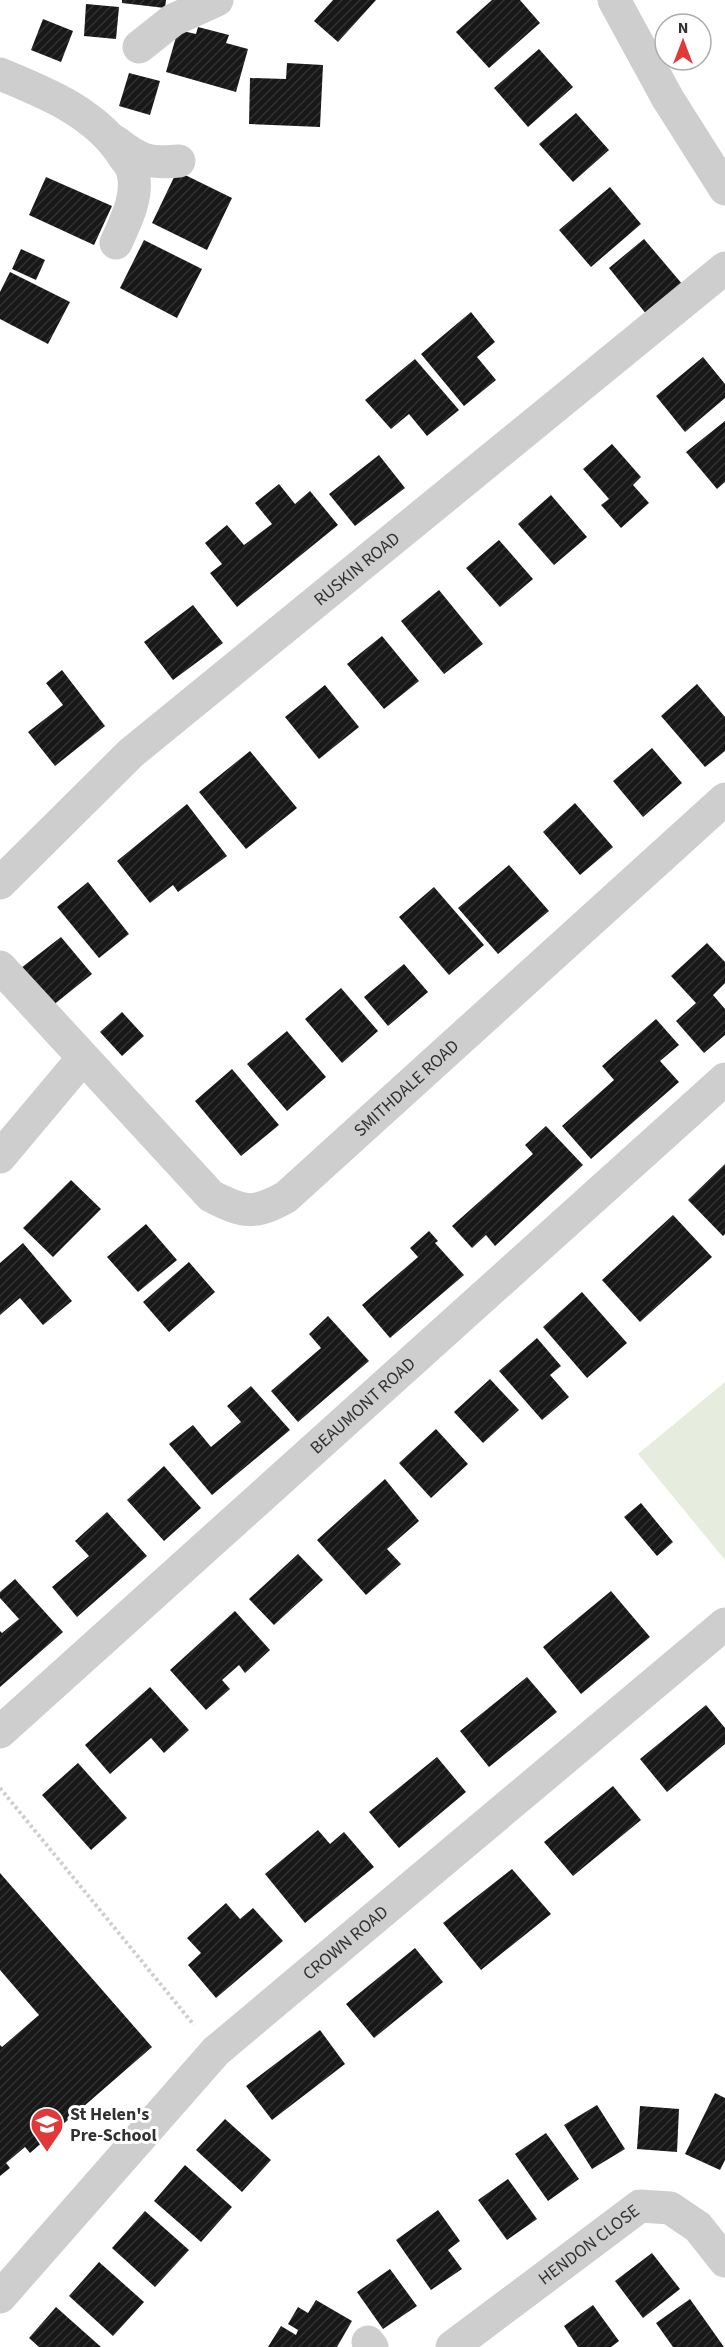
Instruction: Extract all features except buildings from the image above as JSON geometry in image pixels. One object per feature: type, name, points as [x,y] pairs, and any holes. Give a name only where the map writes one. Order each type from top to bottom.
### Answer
[{"type":"street","points":[[139,47],[173,20],[217,0]]},
{"type":"street","points":[[614,0],[668,99],[725,189]]},
{"type":"street","points":[[0,74],[46,93],[79,112],[142,160],[160,163],[179,161]]},
{"type":"street","points":[[114,140],[133,171],[134,188],[130,211],[116,243]]},
{"type":"street","name":"RUSKIN ROAD","points":[[0,883],[131,753],[725,268]]},
{"type":"street","name":"SMITHDALE ROAD","points":[[83,1058],[211,1197],[232,1206],[262,1210],[286,1197],[725,799]]},
{"type":"street","points":[[0,967],[83,1058],[0,1157]]},
{"type":"street","name":"BEAUMONT ROAD","points":[[0,1732],[725,1079]]},
{"type":"street","name":"CROWN ROAD","points":[[0,2297],[216,2051],[725,1624]]},
{"type":"street","name":"HENDON CLOSE","points":[[452,2347],[640,2206],[670,2208],[698,2227],[725,2261]]},
{"type":"path","points":[[0,1788],[216,2051]]},
{"type":"shaded area","points":[[725,1382],[725,1560],[638,1454]]},
{"type":"place","name":"St Helen's Pre-School","points":[[47,2153]]}]
